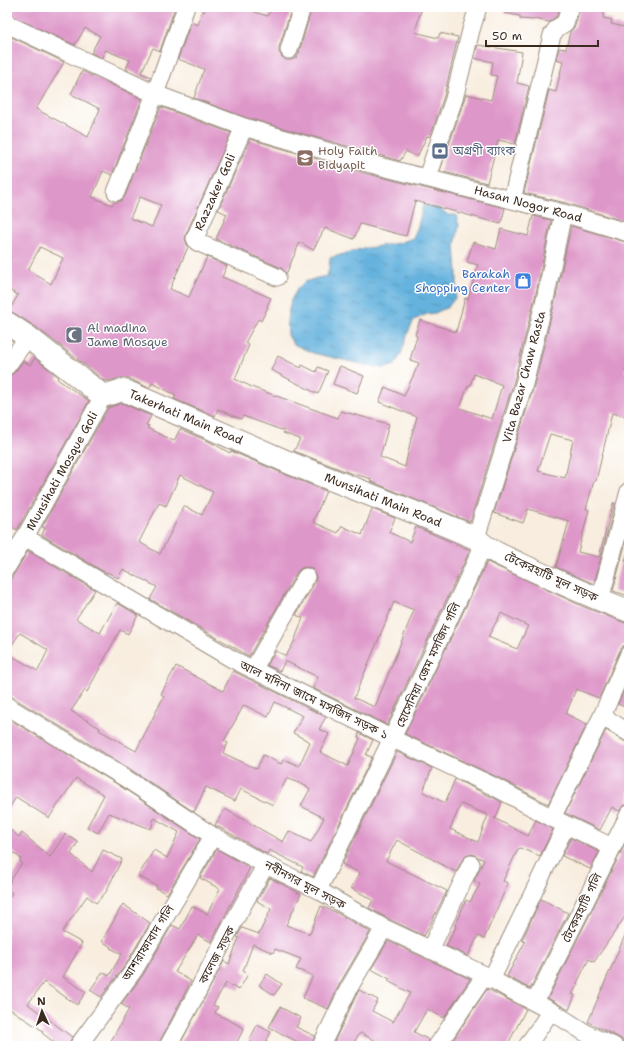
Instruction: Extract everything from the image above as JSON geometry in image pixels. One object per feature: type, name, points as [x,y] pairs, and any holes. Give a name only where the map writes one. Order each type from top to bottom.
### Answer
[{"type":"street","points":[[116,192],[155,94],[186,7]]},
{"type":"street","points":[[289,50],[302,7]]},
{"type":"street","points":[[427,178],[454,99],[478,7]]},
{"type":"street","points":[[512,200],[552,35],[557,28],[564,23],[570,7]]},
{"type":"street","name":"Hasan Nogor Road","points":[[7,24],[155,94],[244,127],[370,164],[564,213],[629,233]]},
{"type":"street","name":"Razzaker Goli","points":[[244,127],[195,238],[197,242],[277,277]]},
{"type":"street","name":"Vita Bazar Chaw Rasta","points":[[479,542],[524,384],[564,213]]},
{"type":"street","points":[[7,323],[28,337],[104,396]]},
{"type":"street","points":[[7,366],[28,337]]},
{"type":"street","name":"Takerhati Main Road","points":[[104,396],[123,390],[290,463]]},
{"type":"street","name":"Munsihati Mosque Goli","points":[[7,567],[104,396]]},
{"type":"street","name":"Munsihati Main Road","points":[[290,463],[416,513],[479,542]]},
{"type":"street","points":[[600,600],[629,491]]},
{"type":"street","name":"আল মদিনা জামে মসজিদ সড়ক ১","points":[[25,537],[254,670],[393,739],[493,786],[559,822],[612,847]]},
{"type":"street","name":"টেকেরহাটি মূল সড়ক","points":[[479,542],[600,600],[629,611]]},
{"type":"street","name":"হোসেনিয়া জেম মসজিদ গলি","points":[[318,890],[444,632],[479,542]]},
{"type":"street","points":[[254,670],[306,577]]},
{"type":"street","points":[[438,1046],[488,977],[559,822],[629,654]]},
{"type":"street","name":"নবীনগর মূল সড়ক","points":[[7,706],[116,772],[213,836],[266,865],[318,890],[384,928],[488,977],[535,1002],[551,1011],[586,1040],[614,1046]]},
{"type":"street","points":[[602,716],[629,733]]},
{"type":"street","name":"টেকেরহাটি গলি","points":[[535,1002],[629,814]]},
{"type":"street","name":"আশরাফাবাদ গলি","points":[[78,1046],[134,970],[213,836]]},
{"type":"street","points":[[430,950],[471,864]]},
{"type":"street","name":"কলেজ সড়ক","points":[[168,1046],[251,890],[266,865]]},
{"type":"street","points":[[321,1046],[349,988],[384,928]]},
{"type":"street","points":[[527,1046],[551,1011]]},
{"type":"water","points":[[423,205],[440,209],[448,215],[456,215],[459,226],[455,245],[457,287],[455,298],[448,307],[414,320],[401,354],[395,365],[386,368],[374,367],[313,353],[293,344],[288,335],[287,320],[291,300],[298,288],[304,282],[327,276],[330,258],[361,249],[399,243],[413,238],[418,226]]},
{"type":"building","points":[[13,7],[175,7],[160,51],[153,48],[141,73],[151,77],[149,80],[126,69],[130,60],[105,50],[102,58],[91,53],[100,36],[85,28],[75,45],[9,15]]},
{"type":"building","points":[[206,7],[237,7],[268,16],[272,7],[292,7],[279,47],[279,52],[282,57],[286,60],[291,60],[296,58],[299,53],[312,7],[422,7],[415,32],[438,38],[440,33],[458,37],[444,96],[430,137],[427,136],[417,157],[406,151],[400,161],[247,118],[194,98],[204,69],[178,59],[191,22],[198,25],[202,11],[204,12]]},
{"type":"building","points":[[504,7],[560,7],[557,16],[549,22],[534,19],[520,19],[520,16],[504,13]]},
{"type":"building","points":[[580,7],[605,7],[603,18],[612,20],[611,24],[629,28],[629,223],[566,203],[524,193],[549,90],[556,92],[563,61],[556,59],[559,48],[566,49],[570,32],[575,26]]},
{"type":"building","points":[[7,35],[64,62],[36,109],[88,137],[100,109],[71,94],[82,71],[142,99],[112,175],[103,171],[92,197],[112,205],[114,202],[122,200],[125,196],[161,107],[231,133],[186,234],[185,239],[188,247],[170,289],[189,297],[207,257],[227,266],[222,277],[271,298],[261,321],[258,319],[245,343],[249,345],[235,379],[254,388],[338,418],[341,411],[389,424],[380,457],[405,467],[417,417],[379,402],[385,387],[404,396],[419,363],[410,360],[417,336],[415,335],[420,320],[456,332],[465,298],[468,299],[478,265],[467,262],[473,242],[496,249],[501,229],[528,236],[533,216],[551,220],[536,293],[514,381],[470,522],[370,481],[372,479],[350,473],[294,451],[300,439],[283,433],[284,431],[243,416],[241,419],[218,409],[215,416],[174,399],[176,395],[152,383],[149,388],[128,378],[104,381],[36,327],[9,311],[18,295],[7,289],[7,265],[11,256],[7,254]],"holes":[[[140,197],[161,205],[152,227],[130,218]],[[40,247],[63,258],[51,284],[28,270]],[[474,374],[502,385],[492,419],[460,408],[468,386],[470,386]]]},
{"type":"building","points":[[478,45],[522,52],[517,83],[529,86],[515,144],[498,140],[487,183],[440,171],[466,94],[491,100],[497,76],[491,75],[493,62],[474,58]]},
{"type":"building","points":[[250,139],[368,174],[505,208],[501,224],[415,201],[406,236],[360,224],[354,239],[325,228],[313,250],[300,242],[286,274],[281,268],[216,239],[227,214],[218,210]]},
{"type":"building","points":[[571,226],[629,243],[629,347],[625,372],[629,373],[629,417],[612,413],[596,481],[594,481],[586,509],[589,510],[578,552],[599,557],[613,503],[615,503],[594,584],[556,567],[569,521],[528,509],[523,523],[494,513],[534,386],[556,297]],"holes":[[[550,434],[573,440],[565,478],[538,471]]]},
{"type":"building","points":[[278,356],[301,368],[302,365],[316,372],[318,367],[328,371],[318,394],[271,370]]},
{"type":"building","points":[[35,358],[58,377],[57,379],[89,401],[17,530],[7,524],[7,376],[15,372],[23,361],[30,365]]},
{"type":"building","points":[[340,366],[364,376],[357,393],[333,384]]},
{"type":"building","points":[[122,403],[151,416],[146,425],[149,426],[147,428],[174,441],[180,429],[210,442],[230,453],[231,451],[326,491],[313,522],[338,533],[342,526],[362,535],[372,509],[395,518],[389,532],[410,542],[416,527],[470,550],[387,725],[313,688],[318,677],[285,661],[280,671],[267,665],[276,651],[286,656],[294,642],[303,618],[296,615],[315,582],[316,577],[311,568],[301,568],[297,572],[249,656],[150,599],[157,587],[123,569],[118,578],[107,572],[106,573],[42,535],[45,528],[42,527],[108,408]],"holes":[[[180,475],[213,492],[202,515],[184,506],[160,554],[139,542],[159,503],[166,506]],[[394,602],[414,610],[375,707],[354,698]]]},
{"type":"building","points":[[629,530],[629,549],[625,561],[629,562],[629,596],[613,591]]},
{"type":"building","points":[[28,551],[95,590],[76,619],[100,633],[117,603],[138,615],[128,634],[120,630],[87,692],[85,690],[71,711],[100,728],[99,730],[136,751],[164,696],[161,694],[176,666],[223,691],[233,671],[326,717],[319,729],[329,734],[320,752],[348,766],[360,738],[358,737],[359,733],[373,740],[366,755],[372,757],[313,877],[301,871],[303,867],[269,850],[267,854],[215,825],[225,809],[283,842],[289,831],[311,842],[324,818],[301,806],[310,789],[308,787],[287,778],[273,805],[241,789],[235,801],[206,787],[194,812],[127,767],[12,697],[7,696],[7,653],[38,671],[48,650],[20,633],[7,652],[7,585]],"holes":[[[275,702],[303,716],[293,733],[310,742],[299,766],[284,759],[281,764],[263,755],[257,769],[223,753],[228,743],[224,741],[244,705],[268,717]]]},
{"type":"building","points":[[487,562],[582,606],[625,623],[629,623],[629,644],[623,646],[620,650],[599,698],[576,689],[566,714],[587,724],[548,804],[497,777],[405,734]],"holes":[[[501,613],[528,626],[517,649],[488,637]]]},
{"type":"building","points":[[629,679],[629,709],[618,704]]},
{"type":"building","points":[[7,718],[117,784],[200,839],[167,894],[156,888],[157,886],[138,876],[154,850],[167,858],[179,832],[154,818],[151,829],[109,813],[98,833],[87,827],[104,795],[76,778],[49,818],[16,797],[7,812]]},
{"type":"building","points":[[606,730],[629,743],[629,804],[623,806],[619,811],[612,807],[600,830],[565,813]]},
{"type":"building","points":[[397,752],[432,768],[423,792],[445,803],[455,779],[502,802],[496,818],[494,818],[528,836],[536,820],[553,829],[540,856],[520,848],[518,849],[503,881],[508,883],[484,939],[478,936],[468,956],[446,946],[456,927],[455,926],[466,900],[470,902],[480,884],[474,881],[484,860],[472,854],[466,856],[462,860],[456,872],[397,840],[386,861],[447,891],[424,936],[369,908],[373,900],[351,888],[360,873],[342,864]],"holes":[[[461,804],[488,815],[478,842],[450,829]]]},
{"type":"building","points":[[7,827],[19,837],[22,833],[50,857],[65,834],[78,842],[71,854],[92,872],[103,850],[122,859],[106,892],[96,903],[87,896],[62,932],[82,943],[63,977],[86,992],[77,1005],[44,982],[28,1004],[72,1037],[68,1046],[59,1046],[42,1033],[43,1031],[7,1007],[7,901],[12,893],[7,889],[7,886],[22,863],[20,861],[21,859],[7,847]]},
{"type":"building","points":[[629,836],[629,911],[594,962],[589,959],[572,994],[575,995],[569,1010],[548,998]]},
{"type":"building","points":[[571,838],[599,852],[590,869],[562,856]]},
{"type":"building","points":[[217,849],[250,868],[211,942],[198,935],[175,972],[191,981],[159,1043],[157,1046],[108,1046],[129,1009],[121,1004],[143,975],[172,925],[180,929],[192,906],[207,914],[220,889],[200,878]]},
{"type":"building","points":[[270,878],[301,894],[286,925],[310,934],[321,906],[337,913],[370,932],[340,983],[328,1009],[303,998],[313,976],[296,969],[301,959],[275,949],[273,953],[253,944],[243,971],[248,974],[239,990],[226,983],[213,1005],[218,1007],[215,1013],[244,1028],[235,1046],[179,1046],[224,961],[229,964],[239,938],[237,937],[242,928],[259,934],[271,909],[257,901]]},
{"type":"building","points":[[541,899],[568,913],[530,989],[507,976],[525,942],[522,940]]},
{"type":"building","points":[[123,904],[150,923],[126,964],[101,997],[90,990],[103,972],[109,976],[122,954],[110,948],[111,947],[102,941]]},
{"type":"building","points":[[629,926],[629,1046],[624,1046],[622,1040],[618,1037],[588,1022]]},
{"type":"building","points":[[388,941],[470,979],[444,1018],[427,1009],[414,1032],[429,1040],[427,1046],[385,1046],[361,1033],[352,1046],[332,1046],[359,990],[378,1000],[372,1011],[393,1022],[410,993],[388,981],[390,979],[371,969]]},
{"type":"building","points":[[267,974],[282,984],[274,995],[259,985]]},
{"type":"building","points":[[487,989],[526,1009],[507,1046],[449,1046]]},
{"type":"building","points":[[280,1007],[301,1018],[296,1027],[315,1036],[311,1046],[296,1046],[298,1042],[269,1027]]},
{"type":"building","points":[[257,1025],[271,1032],[264,1046],[259,1046],[249,1041]]},
{"type":"place","name":"অগ্রণী ব্যাংক","points":[[440,151]]},
{"type":"place","name":"Holy Faith Bidyapit","points":[[305,158]]},
{"type":"place","name":"Barakah Shopping Center","points":[[523,281]]},
{"type":"place","name":"Al madina Jame Mosque","points":[[74,335]]}]
